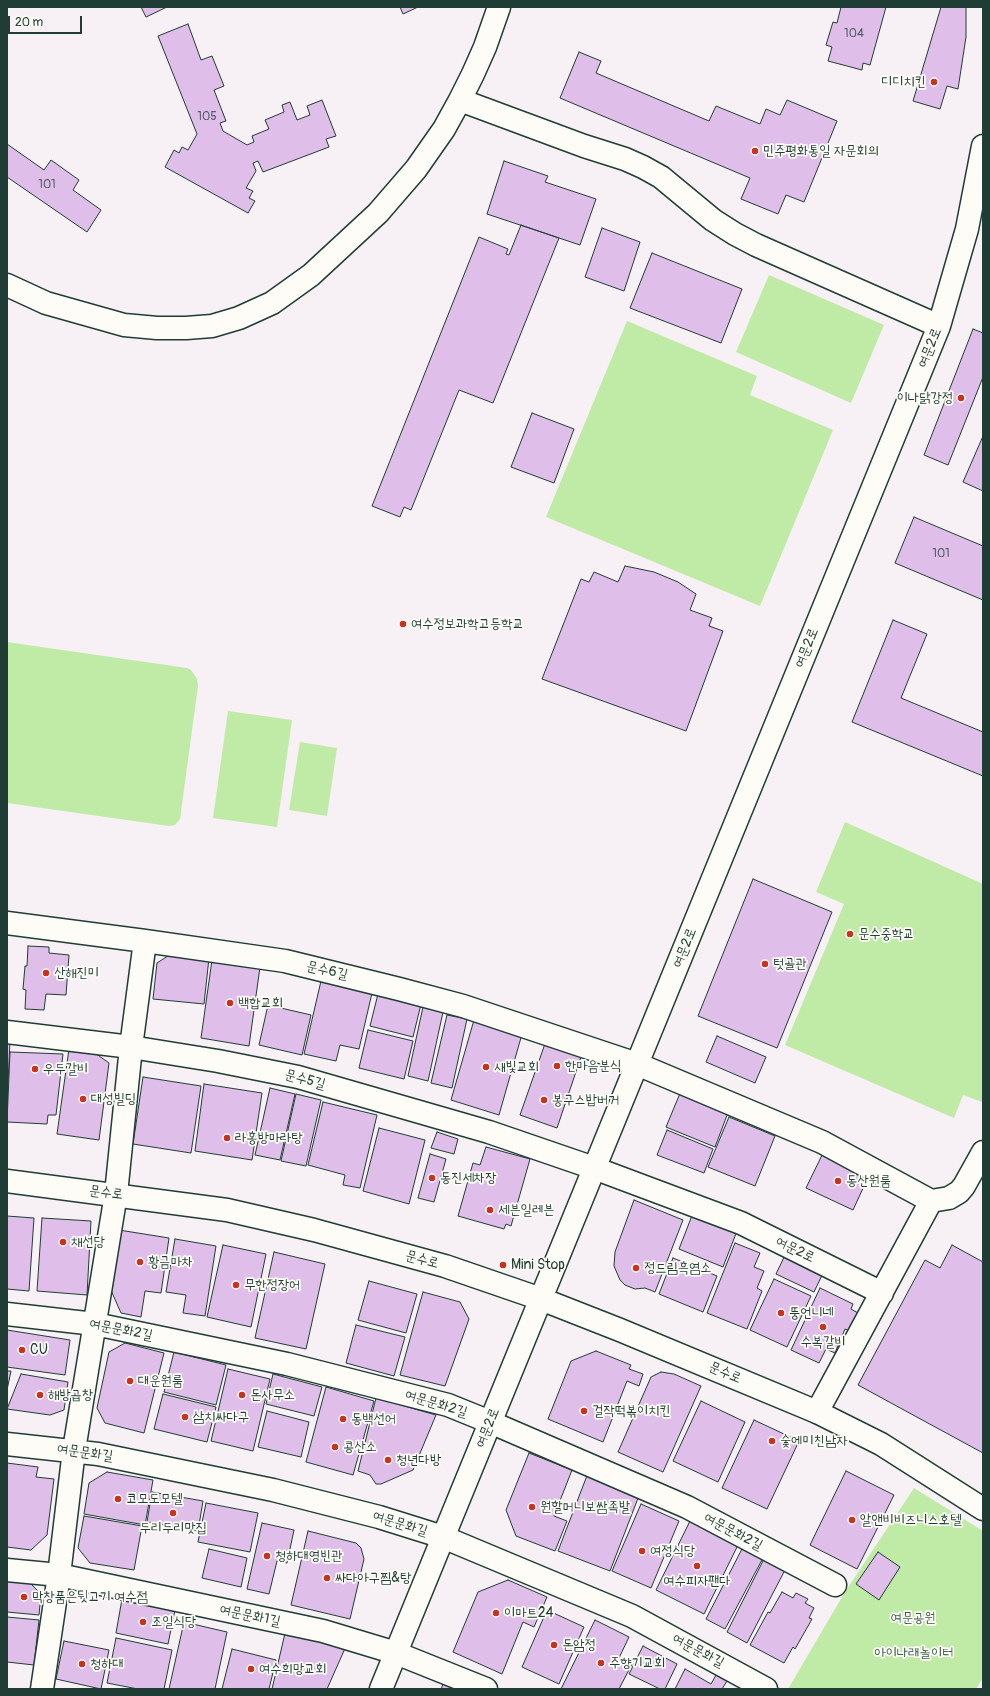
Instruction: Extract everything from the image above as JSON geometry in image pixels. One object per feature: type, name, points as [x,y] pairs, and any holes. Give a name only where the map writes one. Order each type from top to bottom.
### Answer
[{"type":"street","points":[[7,285],[46,303],[124,325],[157,328],[212,326],[239,318],[272,303],[311,275],[378,213],[416,169],[444,129],[474,74],[499,7]]},
{"type":"street","points":[[460,100],[584,146],[625,159],[643,167],[661,177],[713,220],[735,234],[756,245],[939,326]]},
{"type":"street","name":"여문2로","points":[[381,1689],[939,326],[975,231],[983,146]]},
{"type":"street","name":"문수6길","points":[[7,923],[284,961],[370,981],[463,1006],[637,1064]]},
{"type":"street","points":[[42,1689],[59,1575],[74,1450],[116,1194],[131,1047],[145,941]]},
{"type":"street","name":"문수5길","points":[[7,1032],[131,1047],[218,1061],[298,1077],[489,1132],[594,1168]]},
{"type":"street","points":[[637,1064],[822,1142],[932,1201],[949,1198],[959,1192],[964,1186],[983,1152]]},
{"type":"street","name":"여문2로","points":[[594,1168],[741,1223],[882,1292]]},
{"type":"street","name":"문수로","points":[[7,1181],[116,1194],[227,1210],[314,1230],[445,1266],[541,1299],[699,1362],[817,1412],[881,1444],[983,1509]]},
{"type":"street","points":[[817,1412],[932,1201]]},
{"type":"street","name":"여문문화2길","points":[[7,1314],[95,1324],[287,1364],[448,1405],[686,1507],[835,1585]]},
{"type":"street","name":"여문문화길","points":[[7,1444],[74,1450],[98,1454],[273,1490],[379,1517],[443,1537],[632,1616],[766,1689]]},
{"type":"street","name":"여문문화1길","points":[[7,1570],[59,1575],[323,1631],[396,1653],[486,1689]]},
{"type":"green space","points":[[769,275],[884,325],[851,403],[736,352]]},
{"type":"green space","points":[[627,321],[757,376],[750,395],[833,430],[760,606],[546,517]]},
{"type":"green space","points":[[7,642],[187,668],[191,670],[197,679],[198,686],[180,819],[175,825],[169,826],[7,803]]},
{"type":"green space","points":[[228,711],[292,720],[277,827],[213,818]]},
{"type":"green space","points":[[300,742],[337,748],[327,816],[289,810]]},
{"type":"green space","points":[[845,822],[983,884],[983,1100],[982,1102],[963,1095],[954,1118],[785,1045],[844,904],[816,892]]},
{"type":"green space","name":"여문공원","points":[[914,1488],[983,1531],[983,1678],[976,1689],[788,1689],[845,1592]]},
{"type":"building","points":[[141,7],[167,7],[146,17]]},
{"type":"building","points":[[400,7],[418,7],[403,14]]},
{"type":"building","points":[[841,7],[886,7],[870,65],[863,63],[862,70],[828,61],[832,47],[826,45],[833,22],[837,23]]},
{"type":"building","points":[[941,7],[966,7],[966,37],[958,89],[947,86],[940,109],[913,101]]},
{"type":"building","points":[[188,24],[201,60],[212,56],[224,86],[214,90],[226,121],[220,123],[223,131],[247,145],[254,142],[252,136],[269,129],[265,120],[284,112],[282,105],[290,102],[297,120],[310,115],[307,106],[322,100],[336,136],[326,139],[329,147],[263,172],[258,161],[253,163],[256,171],[246,188],[253,191],[249,198],[255,201],[248,213],[165,167],[174,150],[179,153],[182,147],[188,150],[197,134],[158,36]]},
{"type":"building","name":"민주평화통일 자문회의","points":[[579,52],[601,61],[596,73],[709,121],[716,106],[760,124],[766,109],[780,115],[787,100],[837,121],[804,202],[786,195],[778,214],[741,199],[750,178],[560,98]]},
{"type":"building","points":[[7,144],[44,170],[51,160],[79,180],[73,190],[101,210],[87,232],[7,177]]},
{"type":"building","points":[[504,161],[548,176],[545,182],[596,199],[580,245],[487,214]]},
{"type":"building","points":[[521,225],[559,238],[493,403],[459,390],[411,510],[404,507],[400,517],[372,506],[479,237],[508,249],[506,254],[509,255]]},
{"type":"building","points":[[602,228],[640,242],[624,291],[585,277]]},
{"type":"building","points":[[652,253],[742,289],[721,343],[630,308]]},
{"type":"building","points":[[973,329],[983,333],[983,377],[948,465],[924,455]]},
{"type":"building","points":[[532,413],[574,429],[554,483],[511,467]]},
{"type":"building","points":[[983,436],[983,491],[963,482]]},
{"type":"building","points":[[914,517],[983,546],[983,600],[895,563]]},
{"type":"building","points":[[625,566],[654,572],[678,582],[696,594],[690,610],[712,618],[709,626],[723,631],[686,731],[542,679],[581,579],[589,582],[594,572],[618,582]]},
{"type":"building","points":[[893,620],[927,634],[901,698],[983,732],[983,776],[852,722]]},
{"type":"building","name":"텃골관","points":[[753,879],[832,912],[777,1048],[698,1016]]},
{"type":"building","points":[[28,946],[49,947],[49,953],[69,955],[66,995],[46,994],[44,1010],[25,1009],[26,990],[23,989],[25,966],[27,966]]},
{"type":"building","points":[[171,954],[209,958],[204,1004],[153,999],[157,963]]},
{"type":"building","name":"백합교회","points":[[212,960],[260,967],[249,1046],[201,1038]]},
{"type":"building","points":[[321,981],[372,993],[359,1049],[340,1045],[336,1061],[304,1054]]},
{"type":"building","points":[[378,994],[421,1004],[413,1037],[370,1026]]},
{"type":"building","points":[[268,1005],[311,1015],[302,1055],[259,1045]]},
{"type":"building","points":[[423,1007],[443,1012],[428,1081],[408,1076]]},
{"type":"building","points":[[447,1015],[467,1019],[452,1088],[431,1083]]},
{"type":"building","name":"새빛교회","points":[[474,1020],[522,1034],[499,1115],[451,1100]]},
{"type":"building","points":[[368,1030],[413,1041],[404,1079],[359,1068]]},
{"type":"building","points":[[717,1036],[766,1057],[755,1083],[706,1062]]},
{"type":"building","points":[[547,1038],[583,1051],[557,1128],[520,1115]]},
{"type":"building","points":[[7,1041],[10,1041],[7,1105]]},
{"type":"building","name":"대성빌딩","points":[[69,1049],[95,1053],[109,1063],[99,1140],[57,1134]]},
{"type":"building","points":[[10,1052],[63,1054],[56,1115],[48,1115],[47,1124],[7,1122]]},
{"type":"building","points":[[143,1077],[201,1086],[191,1153],[133,1144]]},
{"type":"building","points":[[204,1084],[262,1093],[252,1160],[195,1151]]},
{"type":"building","points":[[270,1088],[295,1094],[280,1160],[255,1155]]},
{"type":"building","points":[[681,1091],[729,1110],[715,1147],[666,1127]]},
{"type":"building","points":[[296,1094],[321,1100],[306,1166],[281,1161]]},
{"type":"building","points":[[323,1102],[377,1115],[360,1188],[343,1185],[345,1175],[308,1165]]},
{"type":"building","points":[[729,1117],[775,1136],[755,1186],[708,1167]]},
{"type":"building","points":[[379,1128],[425,1140],[409,1204],[363,1191]]},
{"type":"building","points":[[667,1130],[713,1149],[704,1173],[657,1155]]},
{"type":"building","points":[[437,1132],[458,1139],[454,1154],[431,1148]]},
{"type":"building","points":[[486,1147],[530,1159],[511,1226],[506,1224],[504,1229],[458,1216],[473,1163],[480,1165]]},
{"type":"building","name":"동산원룸","points":[[824,1151],[870,1173],[853,1210],[806,1188]]},
{"type":"building","name":"동진세차장","points":[[430,1154],[446,1159],[434,1202],[418,1198]]},
{"type":"building","points":[[634,1200],[683,1220],[655,1292],[645,1288],[635,1289],[625,1285],[620,1280],[614,1266],[615,1252]]},
{"type":"building","points":[[693,1213],[737,1231],[723,1267],[679,1249]]},
{"type":"building","points":[[7,1216],[34,1218],[29,1291],[7,1289]]},
{"type":"building","points":[[42,1218],[91,1221],[87,1295],[37,1291]]},
{"type":"building","points":[[119,1230],[169,1238],[161,1293],[145,1291],[141,1317],[121,1313],[110,1288]]},
{"type":"building","points":[[175,1239],[216,1246],[205,1316],[183,1313],[186,1295],[166,1292]]},
{"type":"building","points":[[735,1243],[760,1253],[754,1267],[764,1271],[757,1288],[762,1291],[747,1329],[707,1313]]},
{"type":"building","points":[[223,1245],[266,1254],[251,1327],[207,1317]]},
{"type":"building","points":[[952,1245],[983,1262],[983,1453],[858,1385],[925,1260],[940,1268]]},
{"type":"building","points":[[787,1251],[825,1269],[814,1292],[776,1274]]},
{"type":"building","points":[[274,1252],[325,1264],[306,1349],[255,1338]]},
{"type":"building","points":[[673,1258],[717,1276],[703,1312],[659,1294]]},
{"type":"building","points":[[774,1279],[811,1296],[787,1347],[750,1330]]},
{"type":"building","points":[[369,1281],[417,1294],[406,1333],[358,1320]]},
{"type":"building","points":[[820,1288],[853,1304],[851,1309],[858,1313],[850,1331],[845,1329],[835,1353],[826,1349],[819,1363],[791,1350]]},
{"type":"building","points":[[423,1292],[460,1302],[469,1319],[445,1386],[400,1375]]},
{"type":"building","points":[[356,1325],[405,1337],[394,1376],[346,1363]]},
{"type":"building","points":[[7,1330],[70,1340],[65,1375],[7,1367]]},
{"type":"building","name":"대운원룸","points":[[125,1343],[164,1353],[144,1433],[105,1423],[97,1408],[109,1352]]},
{"type":"building","points":[[596,1351],[631,1365],[629,1369],[643,1374],[639,1386],[627,1381],[603,1442],[548,1419],[571,1361]]},
{"type":"building","points":[[174,1352],[226,1365],[216,1405],[164,1392]]},
{"type":"building","points":[[228,1369],[270,1379],[253,1451],[211,1441]]},
{"type":"building","points":[[7,1371],[11,1371],[7,1390]]},
{"type":"building","points":[[661,1372],[674,1374],[701,1386],[663,1472],[618,1452],[651,1377]]},
{"type":"building","points":[[21,1374],[68,1382],[64,1410],[50,1415],[7,1409]]},
{"type":"building","points":[[273,1374],[322,1387],[314,1416],[266,1404]]},
{"type":"building","points":[[326,1387],[374,1401],[353,1475],[306,1462]]},
{"type":"building","points":[[163,1394],[216,1407],[207,1442],[154,1429]]},
{"type":"building","points":[[376,1398],[436,1415],[413,1470],[381,1484],[376,1484],[370,1475],[358,1471]]},
{"type":"building","points":[[701,1401],[745,1422],[718,1482],[673,1461]]},
{"type":"building","points":[[267,1411],[309,1422],[301,1457],[258,1447]]},
{"type":"building","points":[[754,1420],[799,1441],[767,1509],[722,1488]]},
{"type":"building","points":[[529,1453],[572,1470],[554,1516],[567,1521],[555,1551],[516,1536],[506,1510]]},
{"type":"building","points":[[7,1463],[38,1467],[36,1477],[54,1479],[47,1535],[31,1550],[7,1547]]},
{"type":"building","name":"알앤비비즈니스호텔","points":[[846,1471],[894,1495],[857,1569],[810,1545]]},
{"type":"building","name":"코모도모텔","points":[[107,1472],[153,1480],[145,1525],[84,1514],[89,1483]]},
{"type":"building","points":[[588,1473],[640,1493],[610,1571],[558,1551]]},
{"type":"building","points":[[152,1492],[203,1501],[198,1531],[147,1522]]},
{"type":"building","points":[[206,1503],[258,1513],[250,1552],[198,1542]]},
{"type":"building","points":[[641,1504],[679,1521],[651,1588],[612,1571]]},
{"type":"building","points":[[84,1516],[142,1526],[134,1570],[90,1563],[78,1548]]},
{"type":"building","points":[[690,1521],[738,1545],[704,1614],[656,1590]]},
{"type":"building","points":[[262,1523],[294,1530],[287,1563],[277,1561],[269,1594],[247,1589]]},
{"type":"building","points":[[308,1531],[356,1543],[361,1548],[364,1559],[350,1619],[291,1605]]},
{"type":"building","points":[[743,1547],[763,1558],[725,1629],[706,1619]]},
{"type":"building","points":[[209,1549],[247,1558],[241,1587],[202,1578]]},
{"type":"building","points":[[878,1552],[900,1567],[879,1600],[856,1584]]},
{"type":"building","points":[[764,1559],[785,1570],[747,1643],[727,1632]]},
{"type":"building","points":[[7,1576],[25,1578],[41,1594],[39,1615],[7,1612]]},
{"type":"building","points":[[508,1580],[547,1597],[534,1627],[523,1622],[502,1674],[453,1652],[478,1592]]},
{"type":"building","points":[[782,1592],[793,1598],[796,1593],[808,1599],[805,1603],[814,1608],[809,1618],[812,1619],[795,1649],[793,1647],[784,1663],[750,1645],[768,1612],[770,1613]]},
{"type":"building","points":[[122,1599],[175,1610],[168,1644],[116,1633]]},
{"type":"building","points":[[547,1610],[584,1627],[559,1684],[522,1667]]},
{"type":"building","points":[[7,1617],[39,1620],[34,1665],[7,1662]]},
{"type":"building","points":[[595,1620],[629,1637],[619,1658],[632,1664],[619,1689],[561,1689]]},
{"type":"building","points":[[184,1622],[227,1632],[215,1689],[169,1689]]},
{"type":"building","points":[[286,1629],[347,1644],[327,1689],[272,1689]]},
{"type":"building","points":[[116,1638],[172,1650],[164,1689],[138,1689],[107,1683]]},
{"type":"building","points":[[64,1641],[109,1650],[101,1689],[56,1679]]},
{"type":"building","points":[[643,1646],[677,1664],[665,1689],[660,1689],[629,1674]]},
{"type":"building","points":[[232,1649],[276,1660],[269,1689],[222,1689]]},
{"type":"building","points":[[685,1669],[711,1684],[716,1675],[727,1681],[722,1689],[675,1689]]},
{"type":"building","points":[[444,1682],[462,1689],[441,1689]]},
{"type":"place","name":"디디치킨","points":[[934,82]]},
{"type":"place","name":"민주평화통일 자문회의","points":[[755,151]]},
{"type":"place","name":"이나닭강정","points":[[961,398]]},
{"type":"place","name":"여수정보과학고등학교","points":[[403,624]]},
{"type":"place","name":"문수중학교","points":[[850,934]]},
{"type":"place","name":"텃골관","points":[[765,964]]},
{"type":"place","name":"산해진미","points":[[46,973]]},
{"type":"place","name":"백합교회","points":[[230,1003]]},
{"type":"place","name":"한마음분식","points":[[557,1066]]},
{"type":"place","name":"새빛교회","points":[[486,1067]]},
{"type":"place","name":"우두갈비","points":[[35,1069]]},
{"type":"place","name":"대성빌딩","points":[[83,1099]]},
{"type":"place","name":"봉구스밥버거","points":[[544,1100]]},
{"type":"place","name":"라홍방마라탕","points":[[227,1138]]},
{"type":"place","name":"동진세차장","points":[[432,1178]]},
{"type":"place","name":"동산원룸","points":[[838,1181]]},
{"type":"place","name":"세븐일레븐","points":[[490,1210]]},
{"type":"place","name":"채선당","points":[[63,1242]]},
{"type":"place","name":"황금마차","points":[[140,1262]]},
{"type":"place","name":"Mini Stop","points":[[503,1265]]},
{"type":"place","name":"정드림흑염소","points":[[636,1268]]},
{"type":"place","name":"무한정장어","points":[[236,1285]]},
{"type":"place","name":"뚱언니네","points":[[781,1313]]},
{"type":"place","name":"수복갈비","points":[[823,1327]]},
{"type":"place","name":"CU","points":[[22,1350]]},
{"type":"place","name":"대운원룸","points":[[130,1381]]},
{"type":"place","name":"해방곱창","points":[[40,1395]]},
{"type":"place","name":"돈사무소","points":[[242,1395]]},
{"type":"place","name":"걸작떡볶이치킨","points":[[584,1411]]},
{"type":"place","name":"삼치싸다구","points":[[185,1417]]},
{"type":"place","name":"동백선어","points":[[343,1419]]},
{"type":"place","name":"숯에미친남자","points":[[772,1441]]},
{"type":"place","name":"콩산소","points":[[335,1447]]},
{"type":"place","name":"청년다방","points":[[388,1460]]},
{"type":"place","name":"코모도모텔","points":[[118,1499]]},
{"type":"place","name":"원할머니보쌈족발","points":[[532,1507]]},
{"type":"place","name":"두리두리맛집","points":[[173,1513]]},
{"type":"place","name":"알앤비비즈니스호텔","points":[[852,1520]]},
{"type":"place","name":"여정식당","points":[[642,1551]]},
{"type":"place","name":"청하대영빈관","points":[[267,1556]]},
{"type":"place","name":"여수피자팬다","points":[[697,1566]]},
{"type":"place","name":"싸다아구찜&탕","points":[[327,1578]]},
{"type":"place","name":"막창품은뒷고기 여수점","points":[[24,1597]]},
{"type":"place","name":"이마트24","points":[[496,1613]]},
{"type":"place","name":"조일식당","points":[[143,1622]]},
{"type":"place","name":"돈암정","points":[[554,1645]]},
{"type":"place","name":"주향기교회","points":[[601,1663]]},
{"type":"place","name":"청하대","points":[[82,1664]]},
{"type":"place","name":"여수희망교회","points":[[251,1669]]},
{"type":"park label","name":"아이나래놀이터","points":[[914,1653]]}]
